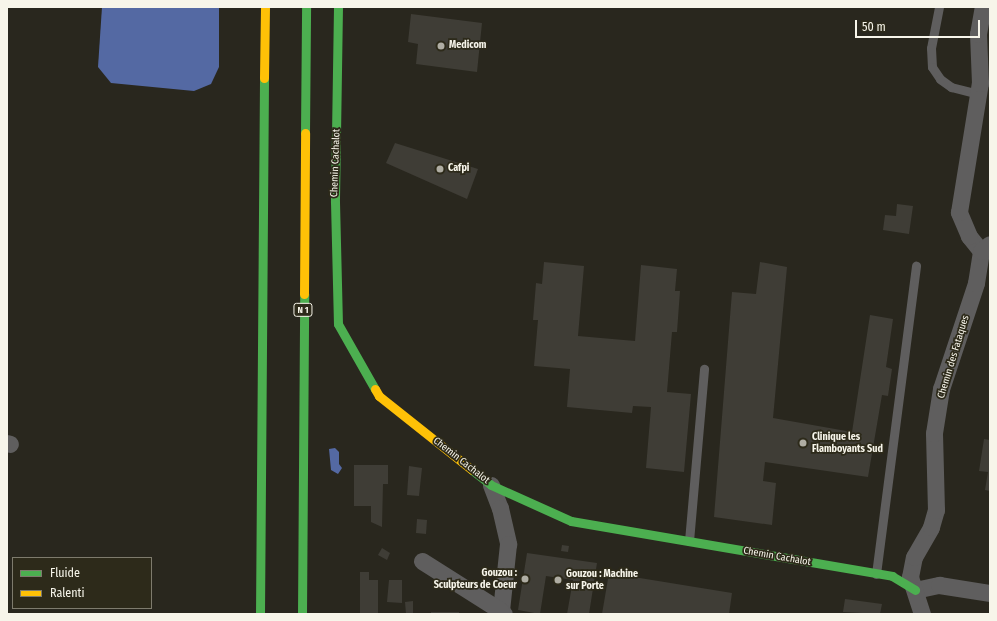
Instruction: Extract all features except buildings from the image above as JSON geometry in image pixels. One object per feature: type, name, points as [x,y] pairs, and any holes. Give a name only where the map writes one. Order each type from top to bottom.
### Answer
[{"type":"main road","points":[[260,614],[265,7]]},
{"type":"main road","name":"N 1","points":[[302,614],[306,7]]},
{"type":"main road","name":"Chemin Cachalot","points":[[338,7],[335,202],[338,324],[379,396],[491,485],[571,521],[892,576],[915,590]]},
{"type":"street","points":[[983,7],[978,34],[978,94],[959,212],[968,236],[986,247]]},
{"type":"street","name":"Chemin des Fataques","points":[[915,590],[910,577],[914,557],[931,527],[936,510],[934,433],[941,389],[976,283],[986,247]]},
{"type":"street","points":[[422,561],[503,613],[508,544],[500,508],[491,485]]},
{"type":"street","points":[[922,614],[915,590],[939,585],[990,593]]},
{"type":"lane","points":[[939,7],[931,48],[932,67],[940,80],[951,87],[978,94]]},
{"type":"lane","points":[[876,574],[916,266]]},
{"type":"lane","points":[[689,542],[704,369]]},
{"type":"water","points":[[102,7],[219,7],[219,67],[211,84],[194,91],[111,83],[98,67]]},
{"type":"water","points":[[335,448],[339,452],[339,464],[342,468],[338,474],[331,470],[329,449]]},
{"type":"traffic: fast","points":[[305,133],[306,7]]},
{"type":"traffic: fast","points":[[338,7],[335,202],[338,324],[375,389]]},
{"type":"traffic: fast","points":[[260,614],[264,78]]},
{"type":"traffic: fast","points":[[302,614],[304,294]]},
{"type":"traffic: fast","points":[[472,470],[491,485],[571,521],[892,576],[915,590]]},
{"type":"traffic: slow","points":[[264,78],[265,7]]},
{"type":"traffic: slow","points":[[304,294],[305,133]]},
{"type":"traffic: slow","points":[[375,389],[379,396],[472,470]]},
{"type":"place","name":"Medicom","points":[[441,46]]},
{"type":"place","name":"Cafpi","points":[[440,169]]},
{"type":"place","name":"Clinique les Flamboyants Sud","points":[[803,443]]},
{"type":"place","name":"Gouzou : Sculpteurs de Coeur","points":[[525,579]]},
{"type":"place","name":"Gouzou : Machine sur Porte","points":[[558,580]]}]
